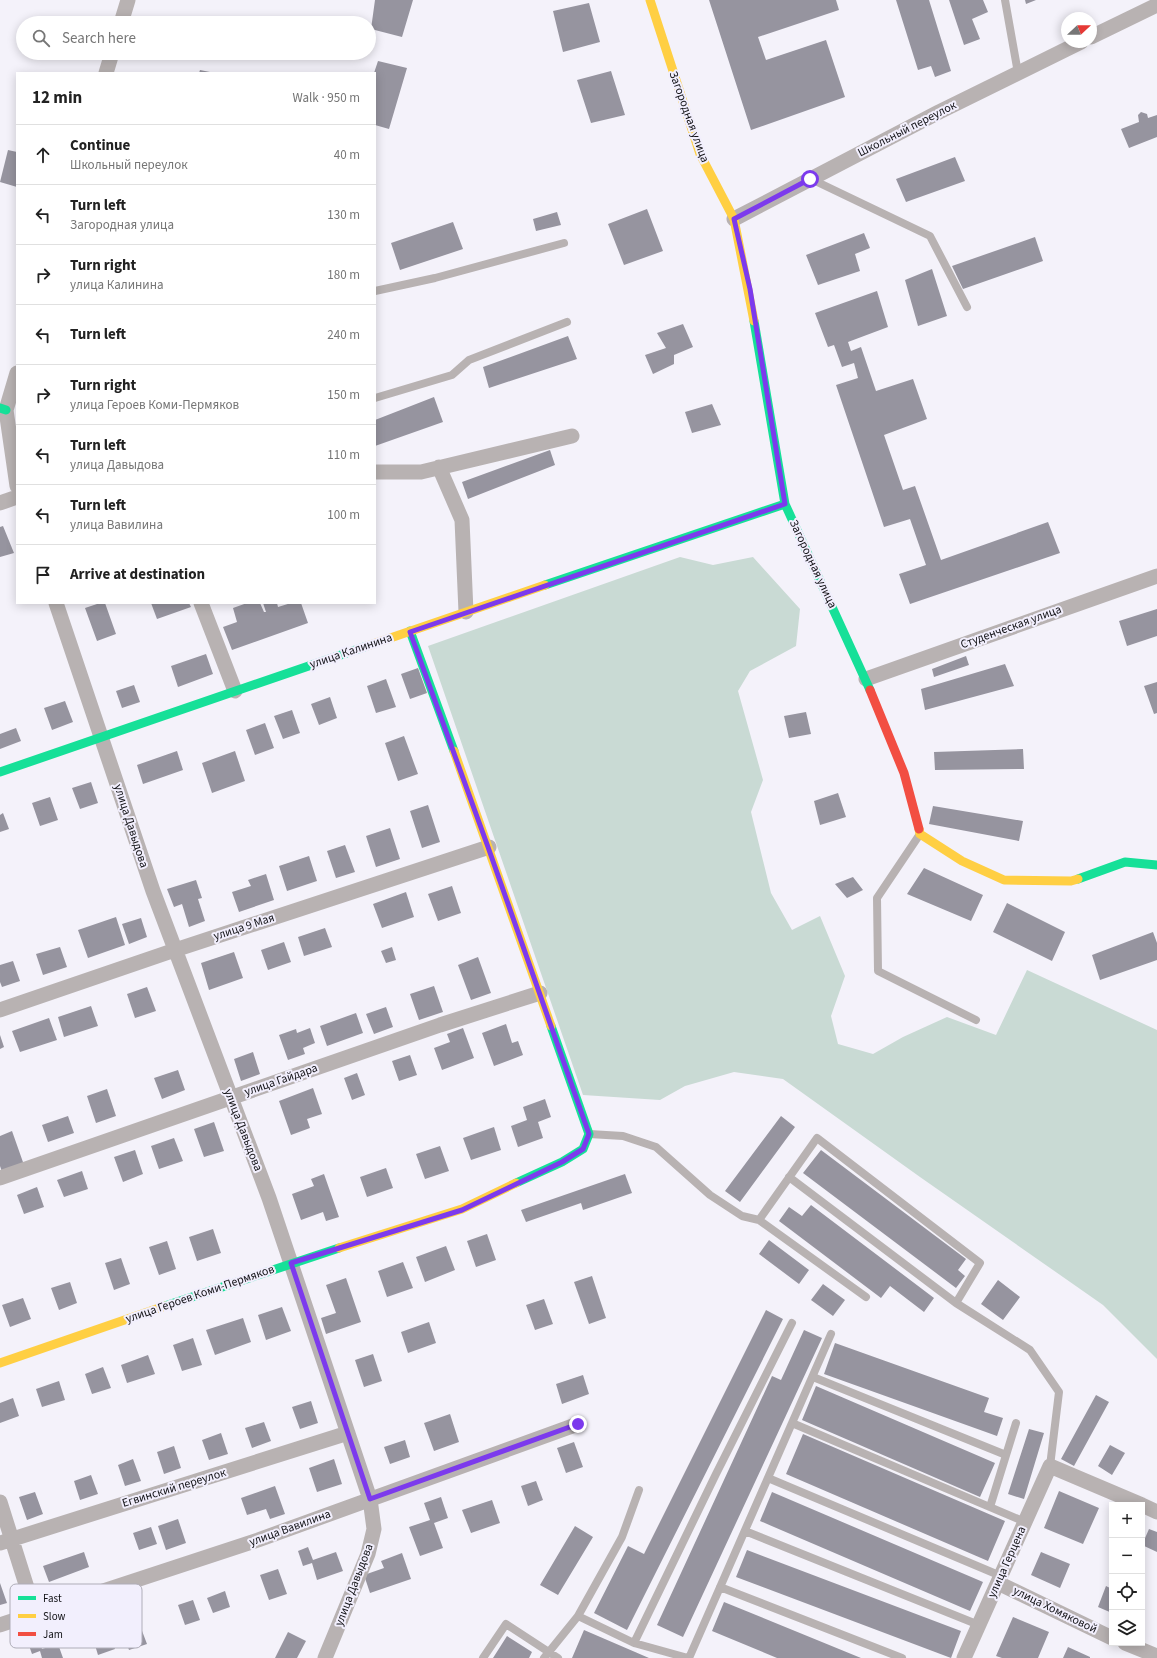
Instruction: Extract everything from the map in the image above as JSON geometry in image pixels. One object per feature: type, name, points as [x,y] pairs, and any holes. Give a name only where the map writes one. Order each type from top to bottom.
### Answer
[{"type":"street","points":[[123,16],[128,0]]},
{"type":"street","name":"Загородная улица","points":[[650,0],[700,154],[734,219],[750,289],[785,504],[866,679],[904,773],[920,834]]},
{"type":"street","points":[[1097,34],[1157,5]]},
{"type":"street","name":"Школьный переулок","points":[[734,219],[939,112],[1069,48]]},
{"type":"street","points":[[106,72],[110,60]]},
{"type":"street","points":[[16,376],[3,409],[16,480]]},
{"type":"street","points":[[376,472],[421,472],[572,436]]},
{"type":"street","points":[[439,467],[462,520],[466,612]]},
{"type":"street","points":[[0,503],[16,497]]},
{"type":"street","name":"улица Калинина","points":[[0,772],[785,504]]},
{"type":"street","name":"Студенческая улица","points":[[866,679],[1157,576]]},
{"type":"street","name":"улица Давыдова","points":[[56,604],[153,891],[269,1198],[370,1499],[374,1529],[368,1554],[325,1658]]},
{"type":"street","points":[[201,604],[235,691]]},
{"type":"street","points":[[410,632],[488,847],[589,1134]]},
{"type":"street","points":[[920,834],[962,861],[1004,880],[1071,881],[1125,862],[1157,865]]},
{"type":"street","name":"улица 9 Мая","points":[[0,1010],[175,950],[488,847]]},
{"type":"street","name":"улица Гайдара","points":[[0,1178],[440,1025],[540,993]]},
{"type":"street","name":"улица Героев Коми-Пермяков","points":[[0,1363],[291,1263],[462,1210],[562,1162],[583,1149],[589,1134]]},
{"type":"street","name":"улица Вавилина","points":[[124,1584],[258,1540],[578,1424]]},
{"type":"street","name":"Егвинский переулок","points":[[6,1541],[348,1433]]},
{"type":"street","points":[[1050,1466],[1135,1502]]},
{"type":"street","name":"улица Герцена","points":[[964,1658],[1050,1466]]},
{"type":"street","points":[[0,1502],[6,1541],[23,1584]]},
{"type":"street","points":[[1145,1506],[1157,1512]]},
{"type":"street","name":"улица Хомяковой","points":[[999,1580],[1109,1636]]},
{"type":"street","name":"улица Вавилина","points":[[0,1625],[10,1622]]},
{"type":"street","points":[[1132,1646],[1157,1656]]},
{"type":"lane","points":[[1005,0],[1018,73]]},
{"type":"lane","points":[[810,179],[930,236],[967,308]]},
{"type":"lane","points":[[376,291],[435,278],[564,243]]},
{"type":"lane","points":[[376,398],[452,375],[469,360],[567,322]]},
{"type":"lane","points":[[920,834],[877,898],[878,971],[976,1020]]},
{"type":"lane","points":[[589,1134],[623,1136],[656,1147],[710,1195],[742,1216],[759,1220],[866,1297]]},
{"type":"lane","points":[[759,1220],[818,1138],[980,1263],[956,1303]]},
{"type":"lane","points":[[789,1177],[956,1303],[1030,1350],[1059,1392],[1050,1466]]},
{"type":"lane","points":[[634,1642],[792,1323]]},
{"type":"lane","points":[[578,1616],[634,1642],[688,1658],[831,1334]]},
{"type":"lane","points":[[813,1377],[1006,1455]]},
{"type":"lane","points":[[792,1423],[1025,1522]]},
{"type":"lane","points":[[990,1507],[1016,1423]]},
{"type":"lane","points":[[768,1478],[999,1580]]},
{"type":"lane","points":[[547,1655],[578,1616],[622,1537],[639,1490]]},
{"type":"lane","points":[[745,1531],[979,1625]]},
{"type":"lane","points":[[720,1587],[902,1658]]},
{"type":"lane","points":[[483,1658],[506,1624],[547,1655],[558,1658]]},
{"type":"shaded area","points":[[680,557],[713,565],[753,557],[800,609],[796,646],[750,671],[738,691],[763,780],[751,812],[771,893],[792,930],[820,916],[845,976],[831,1016],[838,1044],[873,1054],[903,1037],[947,1017],[996,1035],[1027,970],[1157,1030],[1157,1359],[1103,1305],[783,1079],[734,1072],[685,1086],[660,1100],[583,1095],[428,646]]},
{"type":"building","points":[[375,0],[413,0],[402,37],[376,30],[376,16],[373,16]]},
{"type":"building","points":[[709,0],[836,0],[839,10],[758,37],[766,60],[826,40],[845,97],[751,130]]},
{"type":"building","points":[[896,0],[929,0],[951,71],[935,77],[931,66],[918,70]]},
{"type":"building","points":[[949,0],[983,0],[988,12],[972,19],[980,39],[964,45]]},
{"type":"building","points":[[1025,0],[1036,0],[1026,4]]},
{"type":"building","points":[[589,3],[600,42],[563,52],[553,11]]},
{"type":"building","points":[[378,61],[407,68],[389,129],[376,125],[376,72],[374,72]]},
{"type":"building","points":[[200,70],[210,72],[199,72]]},
{"type":"building","points":[[611,71],[625,115],[591,123],[577,80]]},
{"type":"building","points":[[1141,112],[1147,114],[1148,118],[1157,115],[1157,137],[1129,148],[1121,129],[1139,122],[1138,115]]},
{"type":"building","points":[[8,150],[16,152],[16,187],[0,182]]},
{"type":"building","points":[[955,157],[965,181],[906,202],[896,179]]},
{"type":"building","points":[[647,209],[663,251],[624,265],[608,224]]},
{"type":"building","points":[[557,212],[561,225],[536,231],[533,219]]},
{"type":"building","points":[[453,222],[463,249],[400,270],[391,243]]},
{"type":"building","points":[[864,233],[870,248],[855,254],[860,271],[818,285],[806,255]]},
{"type":"building","points":[[1035,237],[1043,261],[963,289],[952,266]]},
{"type":"building","points":[[932,269],[947,316],[918,326],[905,280]]},
{"type":"building","points":[[877,291],[888,327],[848,342],[851,351],[861,347],[876,391],[913,379],[927,419],[884,435],[903,490],[915,486],[941,560],[1048,522],[1060,553],[910,604],[899,574],[926,565],[910,519],[884,527],[836,385],[858,378],[854,363],[842,367],[834,345],[828,347],[815,313]]},
{"type":"building","points":[[683,324],[693,347],[674,355],[674,364],[653,374],[645,355],[666,348],[657,333]]},
{"type":"building","points":[[568,336],[577,359],[489,388],[483,367]]},
{"type":"building","points":[[434,397],[443,422],[376,446],[376,420]]},
{"type":"building","points":[[712,404],[721,425],[692,433],[685,412]]},
{"type":"building","points":[[550,450],[555,465],[468,499],[462,482]]},
{"type":"building","points":[[3,526],[14,553],[0,557],[0,527]]},
{"type":"building","points":[[97,604],[105,604],[116,634],[97,641],[85,608]]},
{"type":"building","points":[[151,604],[190,604],[191,607],[157,619]]},
{"type":"building","points":[[244,604],[260,604],[264,612],[266,612],[263,604],[277,604],[278,607],[288,604],[301,604],[308,623],[232,650],[223,627],[237,622],[233,608]]},
{"type":"building","points":[[1157,609],[1157,636],[1127,646],[1119,621]]},
{"type":"building","points":[[206,654],[213,674],[178,687],[171,666]]},
{"type":"building","points":[[966,656],[969,665],[934,677],[932,669]]},
{"type":"building","points":[[1005,664],[1014,686],[925,710],[921,689]]},
{"type":"building","points":[[418,668],[427,693],[410,699],[401,674]]},
{"type":"building","points":[[386,679],[396,707],[376,713],[367,686]]},
{"type":"building","points":[[1157,682],[1157,713],[1154,714],[1144,686]]},
{"type":"building","points":[[134,685],[140,702],[122,708],[116,691]]},
{"type":"building","points":[[330,697],[337,718],[319,725],[311,704]]},
{"type":"building","points":[[65,701],[73,722],[52,730],[44,708]]},
{"type":"building","points":[[292,710],[300,733],[283,739],[274,716]]},
{"type":"building","points":[[806,712],[811,734],[789,738],[784,716]]},
{"type":"building","points":[[265,723],[274,748],[255,755],[246,730]]},
{"type":"building","points":[[16,728],[21,741],[0,749],[0,734]]},
{"type":"building","points":[[404,736],[418,774],[398,781],[385,743]]},
{"type":"building","points":[[1023,749],[1024,769],[935,770],[934,752]]},
{"type":"building","points":[[177,751],[183,770],[143,784],[137,765]]},
{"type":"building","points":[[235,751],[245,781],[212,793],[202,763]]},
{"type":"building","points":[[91,782],[98,803],[80,809],[72,788]]},
{"type":"building","points":[[838,793],[846,817],[820,825],[814,801]]},
{"type":"building","points":[[50,797],[58,820],[40,826],[32,803]]},
{"type":"building","points":[[428,805],[440,842],[422,848],[410,811]]},
{"type":"building","points":[[933,806],[1023,821],[1019,841],[929,824]]},
{"type":"building","points":[[3,813],[9,829],[0,832],[0,815]]},
{"type":"building","points":[[390,828],[400,859],[376,867],[366,836]]},
{"type":"building","points":[[345,845],[355,872],[336,878],[327,851]]},
{"type":"building","points":[[309,856],[317,881],[287,891],[279,866]]},
{"type":"building","points":[[924,868],[983,895],[971,921],[907,894]]},
{"type":"building","points":[[266,874],[274,900],[239,912],[232,892],[251,886],[248,880]]},
{"type":"building","points":[[853,877],[863,890],[847,898],[835,884]]},
{"type":"building","points":[[196,880],[202,898],[198,899],[205,921],[189,927],[182,904],[174,907],[167,889]]},
{"type":"building","points":[[452,886],[461,913],[438,921],[428,894]]},
{"type":"building","points":[[406,892],[414,917],[382,928],[373,904]]},
{"type":"building","points":[[1007,903],[1065,932],[1052,961],[993,932]]},
{"type":"building","points":[[116,917],[125,945],[88,958],[78,930]]},
{"type":"building","points":[[141,918],[147,937],[129,944],[122,924]]},
{"type":"building","points":[[325,928],[332,947],[304,956],[298,937]]},
{"type":"building","points":[[1153,932],[1157,943],[1157,960],[1100,980],[1092,955]]},
{"type":"building","points":[[284,942],[291,962],[268,970],[261,950]]},
{"type":"building","points":[[60,947],[67,967],[43,975],[36,954]]},
{"type":"building","points":[[392,947],[396,960],[386,963],[381,951]]},
{"type":"building","points":[[234,952],[243,978],[209,990],[201,963]]},
{"type":"building","points":[[478,957],[491,993],[471,1000],[458,965]]},
{"type":"building","points":[[13,961],[20,981],[2,987],[0,982],[0,965]]},
{"type":"building","points":[[434,986],[443,1012],[419,1020],[410,994]]},
{"type":"building","points":[[147,987],[156,1011],[135,1018],[127,994]]},
{"type":"building","points":[[91,1006],[98,1026],[64,1037],[58,1017]]},
{"type":"building","points":[[386,1007],[393,1027],[374,1034],[366,1014]]},
{"type":"building","points":[[356,1013],[363,1033],[327,1046],[320,1026]]},
{"type":"building","points":[[49,1018],[57,1040],[20,1052],[12,1031]]},
{"type":"building","points":[[506,1024],[512,1043],[518,1041],[523,1055],[494,1066],[482,1033]]},
{"type":"building","points":[[310,1028],[315,1043],[303,1048],[305,1054],[288,1060],[279,1035],[296,1029],[297,1033]]},
{"type":"building","points":[[463,1028],[474,1058],[442,1070],[434,1048],[450,1042],[447,1034]]},
{"type":"building","points":[[0,1035],[4,1047],[0,1049]]},
{"type":"building","points":[[253,1052],[260,1074],[241,1081],[234,1059]]},
{"type":"building","points":[[410,1055],[417,1075],[399,1081],[392,1061]]},
{"type":"building","points":[[178,1070],[185,1090],[162,1099],[154,1078]]},
{"type":"building","points":[[357,1073],[365,1095],[352,1100],[344,1078]]},
{"type":"building","points":[[313,1088],[322,1114],[307,1119],[310,1128],[291,1135],[279,1101]]},
{"type":"building","points":[[107,1089],[116,1116],[96,1123],[87,1096]]},
{"type":"building","points":[[545,1099],[551,1117],[538,1122],[543,1138],[518,1147],[511,1126],[527,1120],[523,1107]]},
{"type":"building","points":[[68,1116],[74,1133],[48,1142],[42,1125]]},
{"type":"building","points":[[781,1116],[795,1127],[740,1202],[725,1191]]},
{"type":"building","points":[[214,1122],[224,1151],[204,1157],[194,1129]]},
{"type":"building","points":[[494,1127],[501,1150],[471,1160],[463,1138]]},
{"type":"building","points":[[12,1131],[24,1165],[2,1172],[0,1166],[0,1136]]},
{"type":"building","points":[[174,1138],[183,1161],[159,1169],[151,1146]]},
{"type":"building","points":[[440,1146],[449,1171],[425,1179],[416,1154]]},
{"type":"building","points":[[135,1150],[143,1174],[123,1182],[114,1157]]},
{"type":"building","points":[[821,1150],[966,1259],[958,1270],[965,1276],[956,1288],[803,1173]]},
{"type":"building","points":[[386,1168],[393,1188],[367,1197],[360,1177]]},
{"type":"building","points":[[82,1171],[88,1189],[64,1197],[57,1180]]},
{"type":"building","points":[[324,1174],[339,1217],[326,1221],[323,1212],[301,1220],[292,1194],[314,1186],[311,1179]]},
{"type":"building","points":[[625,1174],[632,1193],[583,1210],[581,1203],[526,1222],[521,1210]]},
{"type":"building","points":[[37,1187],[44,1207],[24,1214],[17,1195]]},
{"type":"building","points":[[811,1205],[934,1298],[924,1312],[890,1286],[881,1298],[779,1221],[789,1207],[802,1216]]},
{"type":"building","points":[[213,1229],[221,1253],[197,1261],[189,1237]]},
{"type":"building","points":[[487,1234],[496,1260],[476,1267],[467,1241]]},
{"type":"building","points":[[769,1240],[809,1270],[799,1284],[759,1254]]},
{"type":"building","points":[[167,1241],[176,1269],[159,1275],[149,1247]]},
{"type":"building","points":[[446,1246],[455,1270],[425,1282],[416,1257]]},
{"type":"building","points":[[121,1258],[130,1284],[114,1290],[105,1263]]},
{"type":"building","points":[[403,1262],[413,1288],[387,1297],[378,1271]]},
{"type":"building","points":[[592,1276],[606,1318],[589,1324],[574,1282]]},
{"type":"building","points":[[346,1278],[361,1322],[326,1334],[321,1318],[336,1313],[326,1285]]},
{"type":"building","points":[[998,1280],[1020,1297],[1003,1320],[981,1304]]},
{"type":"building","points":[[70,1282],[77,1303],[59,1310],[51,1288]]},
{"type":"building","points":[[823,1284],[845,1300],[833,1316],[811,1300]]},
{"type":"building","points":[[23,1298],[31,1319],[10,1327],[2,1305]]},
{"type":"building","points":[[544,1299],[553,1324],[535,1330],[526,1305]]},
{"type":"building","points":[[282,1307],[291,1331],[266,1340],[258,1315]]},
{"type":"building","points":[[766,1310],[783,1319],[627,1630],[594,1613],[628,1546],[644,1554]]},
{"type":"building","points":[[243,1318],[251,1342],[215,1355],[206,1330]]},
{"type":"building","points":[[429,1322],[436,1343],[408,1353],[401,1332]]},
{"type":"building","points":[[804,1330],[822,1338],[683,1637],[657,1625],[772,1376],[781,1380]]},
{"type":"building","points":[[193,1338],[202,1365],[182,1371],[173,1345]]},
{"type":"building","points":[[835,1343],[989,1398],[984,1412],[1003,1418],[997,1436],[824,1374]]},
{"type":"building","points":[[373,1354],[382,1381],[364,1387],[355,1360]]},
{"type":"building","points":[[148,1355],[155,1374],[127,1383],[121,1365]]},
{"type":"building","points":[[103,1367],[111,1388],[92,1394],[85,1374]]},
{"type":"building","points":[[583,1375],[589,1394],[562,1404],[556,1384]]},
{"type":"building","points":[[59,1381],[65,1400],[42,1407],[36,1389]]},
{"type":"building","points":[[816,1386],[995,1463],[980,1497],[802,1420]]},
{"type":"building","points":[[1096,1395],[1109,1402],[1074,1466],[1061,1459]]},
{"type":"building","points":[[13,1398],[19,1416],[0,1423],[0,1403]]},
{"type":"building","points":[[311,1401],[318,1423],[300,1429],[292,1407]]},
{"type":"building","points":[[450,1414],[459,1442],[434,1451],[424,1423]]},
{"type":"building","points":[[264,1422],[271,1441],[252,1448],[245,1428]]},
{"type":"building","points":[[1029,1429],[1044,1433],[1024,1499],[1008,1494]]},
{"type":"building","points":[[221,1433],[228,1454],[209,1460],[202,1440]]},
{"type":"building","points":[[803,1434],[1005,1521],[988,1561],[786,1474]]},
{"type":"building","points":[[405,1440],[410,1457],[390,1464],[384,1447]]},
{"type":"building","points":[[574,1442],[583,1467],[566,1473],[557,1448]]},
{"type":"building","points":[[1110,1445],[1125,1453],[1112,1475],[1098,1466]]},
{"type":"building","points":[[174,1446],[181,1468],[164,1474],[157,1452]]},
{"type":"building","points":[[133,1459],[141,1481],[125,1486],[118,1465]]},
{"type":"building","points":[[334,1459],[342,1484],[317,1492],[309,1468]]},
{"type":"building","points":[[91,1475],[98,1494],[80,1500],[74,1481]]},
{"type":"building","points":[[536,1481],[543,1500],[528,1506],[521,1486]]},
{"type":"building","points":[[275,1486],[285,1514],[270,1519],[266,1509],[247,1515],[241,1498]]},
{"type":"building","points":[[1059,1491],[1099,1508],[1083,1544],[1044,1528]]},
{"type":"building","points":[[35,1492],[43,1514],[27,1520],[19,1497]]},
{"type":"building","points":[[772,1492],[983,1582],[970,1611],[760,1521]]},
{"type":"building","points":[[441,1497],[448,1518],[434,1523],[443,1548],[420,1556],[409,1527],[430,1520],[424,1503]]},
{"type":"building","points":[[492,1500],[500,1523],[471,1533],[462,1510]]},
{"type":"building","points":[[178,1519],[186,1543],[166,1550],[158,1526]]},
{"type":"building","points":[[575,1526],[593,1537],[558,1595],[540,1585]]},
{"type":"building","points":[[151,1527],[157,1544],[139,1550],[133,1533]]},
{"type":"building","points":[[1149,1529],[1157,1532],[1157,1552],[1145,1546],[1145,1538]]},
{"type":"building","points":[[308,1547],[313,1560],[336,1552],[343,1571],[317,1580],[312,1563],[303,1566],[298,1551]]},
{"type":"building","points":[[747,1550],[961,1631],[951,1658],[736,1577]]},
{"type":"building","points":[[84,1552],[89,1567],[49,1582],[43,1566]]},
{"type":"building","points":[[1041,1552],[1070,1564],[1060,1588],[1031,1575]]},
{"type":"building","points":[[402,1553],[411,1579],[370,1593],[364,1575],[384,1568],[381,1561]]},
{"type":"building","points":[[278,1569],[287,1594],[269,1600],[260,1575]]},
{"type":"building","points":[[0,1583],[7,1603],[0,1605]]},
{"type":"building","points":[[1106,1586],[1109,1588],[1109,1612],[1098,1607]]},
{"type":"building","points":[[225,1591],[230,1607],[213,1613],[207,1598]]},
{"type":"building","points":[[193,1600],[200,1620],[185,1625],[178,1605]]},
{"type":"building","points":[[724,1602],[861,1658],[777,1658],[712,1631]]},
{"type":"building","points":[[1013,1617],[1049,1632],[1038,1658],[1002,1658],[996,1656]]},
{"type":"building","points":[[584,1630],[649,1658],[572,1658]]},
{"type":"building","points":[[142,1631],[147,1644],[142,1646]]},
{"type":"building","points":[[288,1632],[306,1641],[297,1658],[275,1658]]},
{"type":"building","points":[[507,1636],[532,1652],[529,1658],[493,1658]]},
{"type":"building","points":[[1068,1647],[1090,1657],[1090,1658],[1063,1658]]},
{"type":"building","points":[[30,1648],[59,1648],[63,1658],[42,1658],[40,1651],[32,1654]]},
{"type":"building","points":[[96,1648],[115,1648],[115,1649],[98,1655]]},
{"type":"traffic: fast","points":[[754,321],[785,504],[870,690]]},
{"type":"traffic: fast","points":[[0,408],[6,410]]},
{"type":"traffic: fast","points":[[545,585],[785,504]]},
{"type":"traffic: fast","points":[[410,631],[454,751]]},
{"type":"traffic: fast","points":[[0,772],[367,646]]},
{"type":"traffic: fast","points":[[1078,879],[1125,862],[1157,865]]},
{"type":"traffic: fast","points":[[516,1183],[562,1162],[583,1149],[589,1134],[551,1026]]},
{"type":"traffic: fast","points":[[165,1306],[339,1248]]},
{"type":"traffic: slow","points":[[650,0],[700,154],[734,219],[754,321]]},
{"type":"traffic: slow","points":[[367,646],[545,585]]},
{"type":"traffic: slow","points":[[454,751],[551,1026]]},
{"type":"traffic: slow","points":[[919,829],[920,834],[962,861],[1004,880],[1071,881],[1078,879]]},
{"type":"traffic: slow","points":[[339,1248],[462,1209],[516,1183]]},
{"type":"traffic: slow","points":[[0,1363],[165,1306]]},
{"type":"traffic: jam","points":[[870,690],[904,773],[919,829]]},
{"type":"route","points":[[578,1424],[370,1499],[291,1263],[462,1210],[562,1162],[583,1149],[589,1134],[488,847],[410,632],[785,504],[750,289],[734,219],[810,179]]}]
